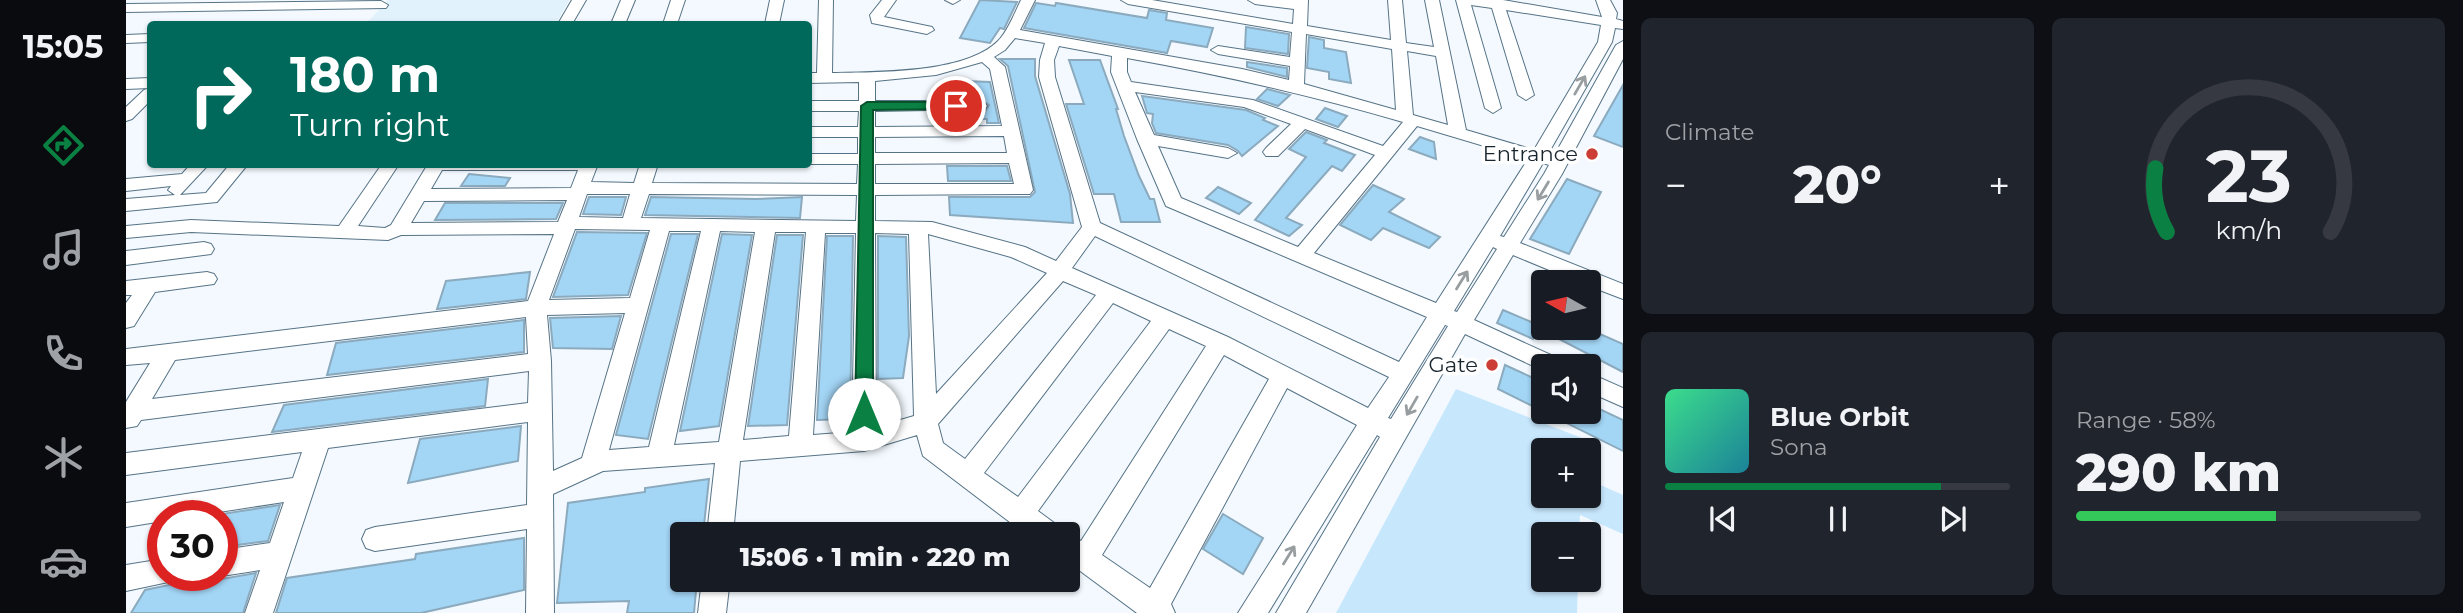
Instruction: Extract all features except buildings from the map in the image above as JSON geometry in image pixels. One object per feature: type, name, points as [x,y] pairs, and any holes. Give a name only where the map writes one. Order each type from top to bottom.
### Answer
[{"type":"street","points":[[567,21],[579,0]]},
{"type":"street","points":[[619,21],[628,0]]},
{"type":"street","points":[[671,21],[678,0]]},
{"type":"street","points":[[773,21],[777,0]]},
{"type":"street","points":[[826,0],[825,45],[816,78],[914,73],[976,62],[1002,46],[1028,0]]},
{"type":"street","points":[[889,0],[877,15],[877,20],[927,30]]},
{"type":"street","points":[[1128,0],[1223,30],[1298,63]]},
{"type":"street","points":[[1214,69],[1233,0]]},
{"type":"street","points":[[1255,0],[1301,3],[1296,87]]},
{"type":"street","points":[[1301,256],[1387,153],[1409,118],[1395,0]]},
{"type":"street","points":[[1432,0],[1458,132]]},
{"type":"street","points":[[1493,108],[1464,0],[1561,7],[1618,18]]},
{"type":"street","points":[[1603,0],[1610,13],[1618,18]]},
{"type":"street","points":[[1549,159],[1618,18],[1617,0]]},
{"type":"street","points":[[1497,2],[1526,95]]},
{"type":"street","points":[[126,9],[181,4],[381,5]]},
{"type":"street","points":[[252,21],[264,5]]},
{"type":"street","points":[[1223,30],[1299,27],[1442,53]]},
{"type":"street","points":[[1010,33],[1214,69],[1296,87],[1549,159]]},
{"type":"street","points":[[126,39],[147,38]]},
{"type":"street","points":[[1053,40],[1047,60],[1047,77],[1092,227],[1404,374]]},
{"type":"street","points":[[812,45],[825,45]]},
{"type":"street","points":[[1290,613],[1462,323],[1499,242],[1623,45]]},
{"type":"street","points":[[1120,52],[1119,72],[1144,139],[1173,202],[1441,314],[1531,355]]},
{"type":"street","points":[[419,195],[641,188],[1024,190],[997,67],[985,56]]},
{"type":"street","points":[[864,441],[867,76]]},
{"type":"street","points":[[126,84],[147,83]]},
{"type":"street","points":[[1125,86],[1247,103],[1387,153]]},
{"type":"street","points":[[128,112],[147,96]]},
{"type":"street","points":[[812,106],[979,106]]},
{"type":"street","points":[[128,112],[147,109]]},
{"type":"street","points":[[1272,152],[1302,123]]},
{"type":"street","points":[[812,132],[1011,131]]},
{"type":"street","points":[[1144,139],[1228,153]]},
{"type":"street","points":[[812,159],[1017,158]]},
{"type":"street","points":[[166,202],[197,168]]},
{"type":"street","points":[[126,205],[211,198],[237,168]]},
{"type":"street","points":[[344,232],[388,168]]},
{"type":"street","points":[[398,229],[435,168]]},
{"type":"street","points":[[540,613],[540,361],[536,308],[588,168]]},
{"type":"street","points":[[630,224],[648,168]]},
{"type":"street","points":[[126,185],[187,179]]},
{"type":"street","points":[[126,232],[191,226],[388,234],[398,229],[630,224],[932,228],[1018,252],[1220,343],[1395,433]]},
{"type":"street","points":[[592,465],[661,224]]},
{"type":"street","points":[[659,457],[712,225]]},
{"type":"street","points":[[721,522],[729,452],[766,226]]},
{"type":"street","points":[[800,446],[816,226]]},
{"type":"street","points":[[540,488],[601,461],[864,441],[926,422],[1060,271],[1092,227]]},
{"type":"street","points":[[918,228],[926,422],[932,449],[1030,522]]},
{"type":"street","points":[[1499,242],[1623,292]]},
{"type":"street","points":[[1252,613],[1441,314],[1499,242]]},
{"type":"street","points":[[126,258],[204,249]]},
{"type":"street","points":[[126,288],[207,279]]},
{"type":"street","points":[[126,320],[148,286]]},
{"type":"street","points":[[967,475],[1109,293]]},
{"type":"street","points":[[126,357],[536,308],[638,305]]},
{"type":"street","points":[[1020,515],[1166,318]]},
{"type":"street","points":[[1080,547],[1220,343]]},
{"type":"street","points":[[129,415],[168,352]]},
{"type":"street","points":[[129,415],[540,361]]},
{"type":"street","points":[[1080,556],[1158,610],[1283,375]]},
{"type":"street","points":[[1601,388],[1623,398]]},
{"type":"street","points":[[126,464],[540,411]]},
{"type":"street","points":[[259,613],[319,439]]},
{"type":"street","points":[[126,515],[302,488]]},
{"type":"street","points":[[375,539],[540,516]]},
{"type":"street","points":[[238,560],[279,554]]},
{"type":"street","points":[[126,578],[147,575]]},
{"type":"street","points":[[712,613],[714,592]]},
{"type":"shaded area","points":[[388,0],[569,0],[558,21],[369,21]]},
{"type":"shaded area","points":[[1456,389],[1531,418],[1531,424],[1546,424],[1582,438],[1531,438],[1531,508],[1601,508],[1601,485],[1623,495],[1623,534],[1580,515],[1580,522],[1531,522],[1531,592],[1578,592],[1577,613],[1336,613]]},
{"type":"place","name":"Entrance","points":[[1592,154]]},
{"type":"place","name":"Gate","points":[[1492,365]]},
{"type":"route","points":[[864,414],[867,106],[956,106]]}]
